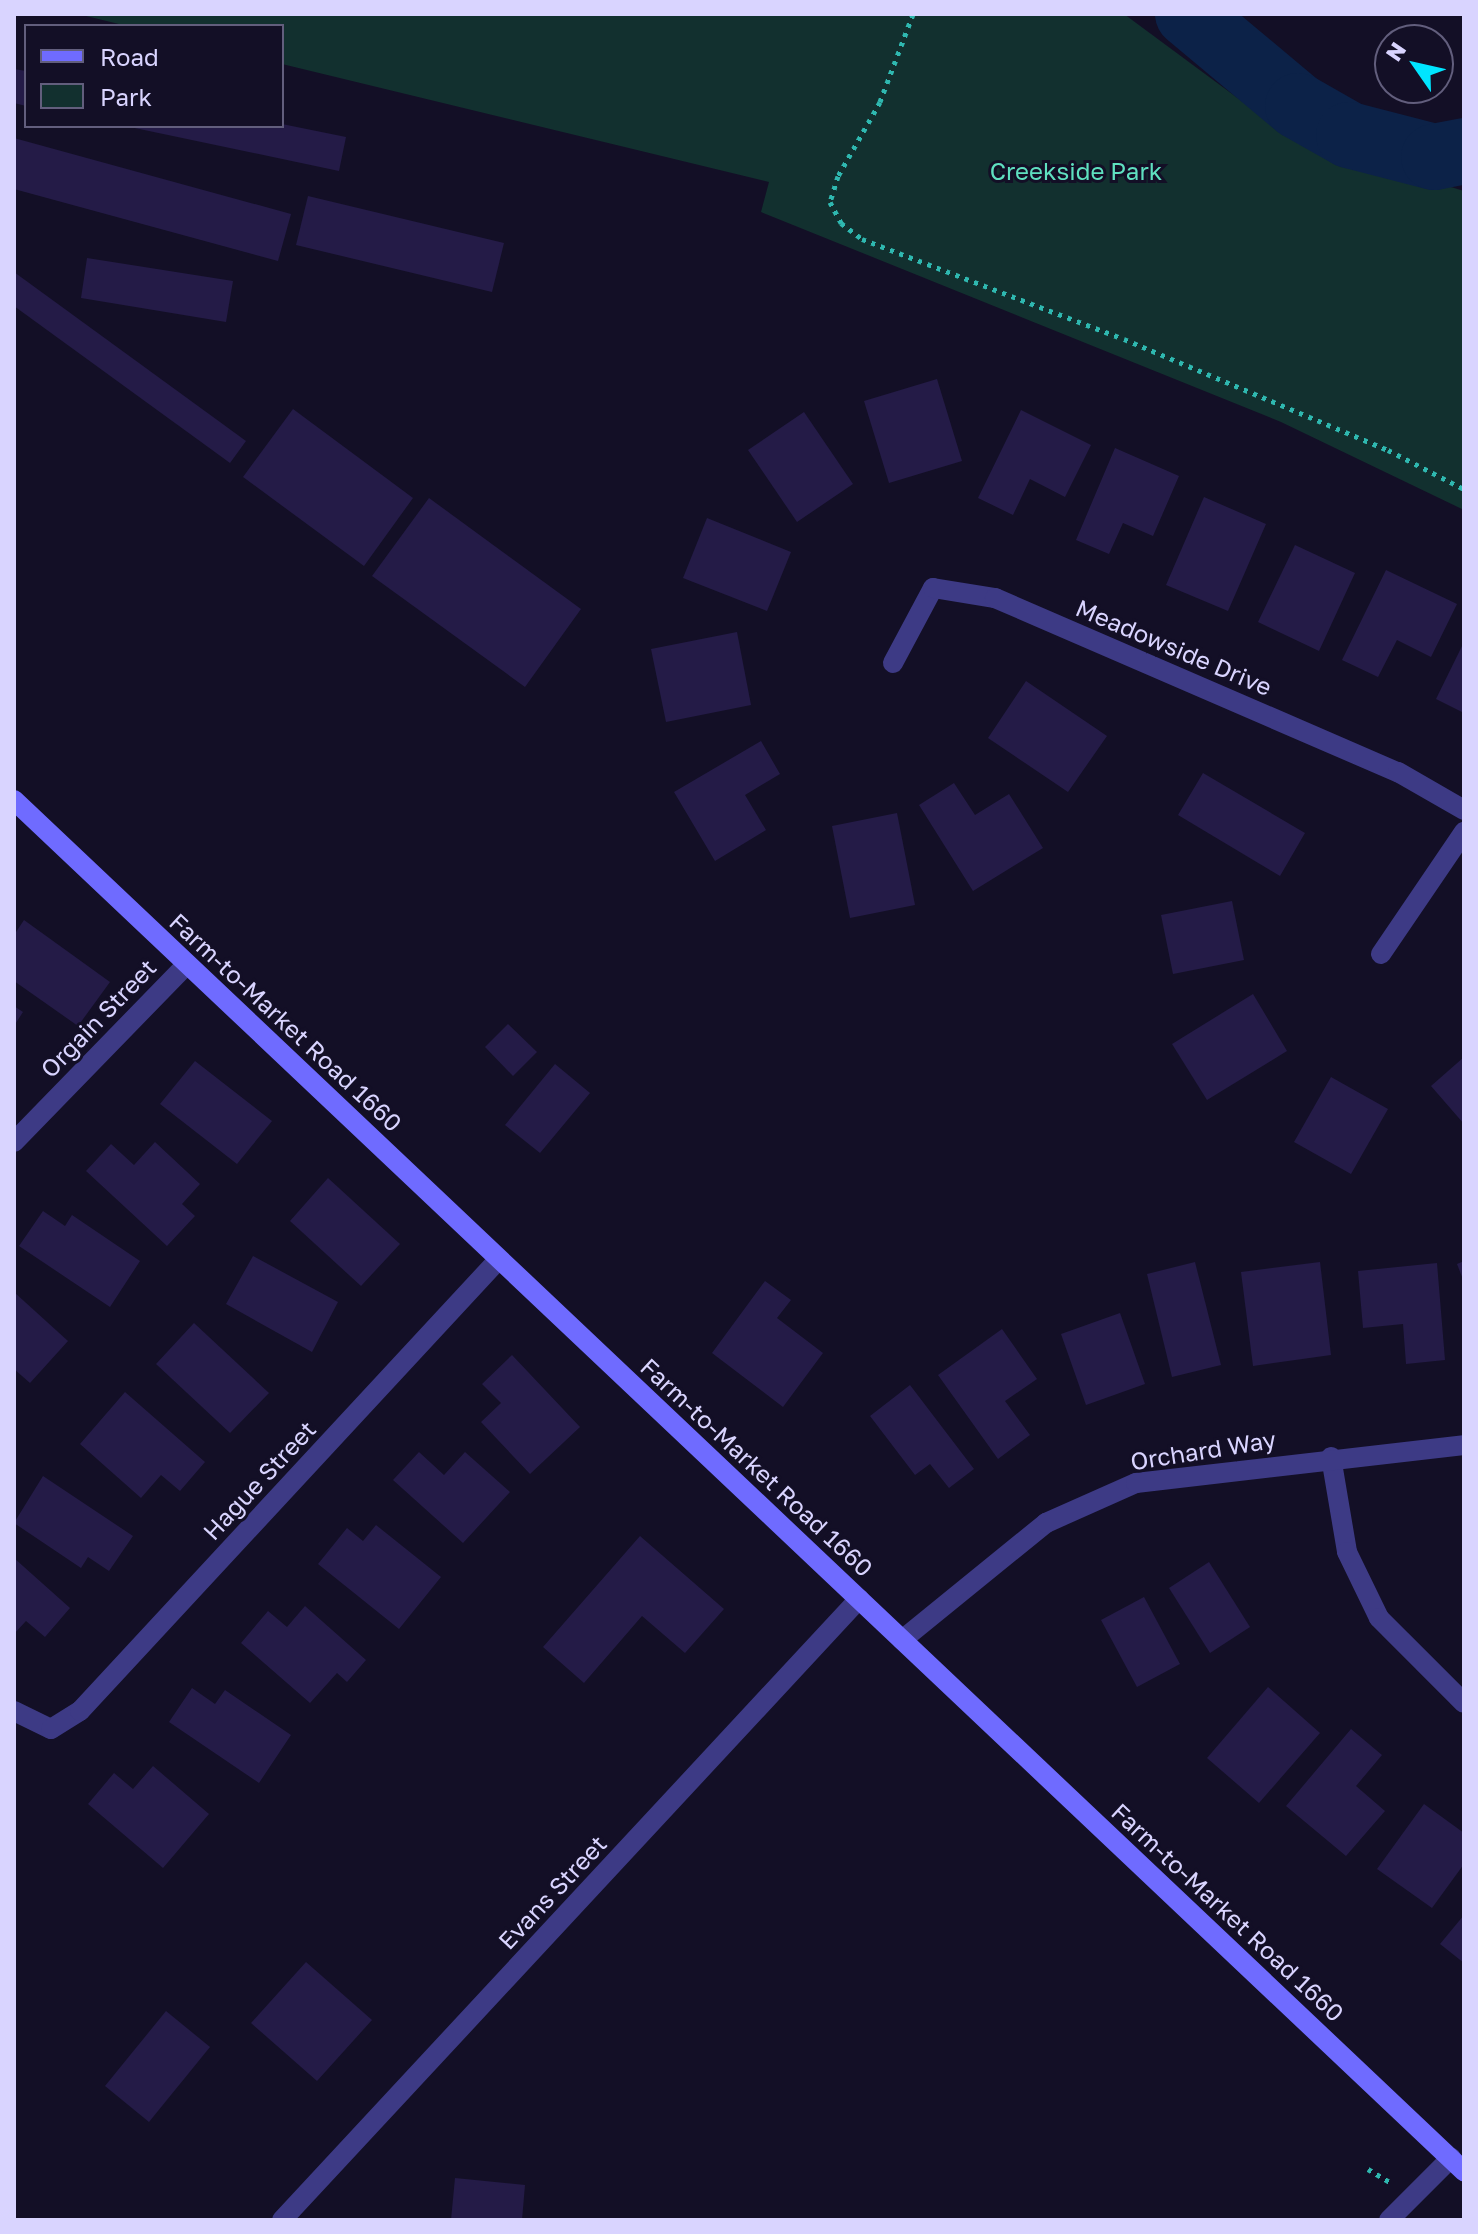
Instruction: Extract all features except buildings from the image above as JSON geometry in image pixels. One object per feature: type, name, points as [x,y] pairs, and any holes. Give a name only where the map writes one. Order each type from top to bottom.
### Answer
[{"type":"main road","name":"Farm-to-Market Road 1660","points":[[14,800],[1457,2165]]},
{"type":"street","name":"Meadowside Drive","points":[[893,663],[933,588],[995,598],[1398,772],[1464,810]]},
{"type":"street","points":[[1381,954],[1464,832]]},
{"type":"street","name":"Orgain Street","points":[[14,1142],[187,964]]},
{"type":"street","name":"Hague Street","points":[[14,1711],[51,1729],[80,1711],[499,1259]]},
{"type":"street","name":"Orchard Way","points":[[902,1640],[1046,1523],[1136,1483],[1331,1457],[1464,1445]]},
{"type":"street","points":[[1331,1457],[1347,1552],[1379,1618],[1464,1703]]},
{"type":"street","name":"Evans Street","points":[[282,2220],[859,1599]]},
{"type":"street","points":[[1389,2220],[1457,2165]]},
{"type":"path","points":[[913,14],[880,102],[838,176],[830,202],[841,223],[862,239],[1124,339],[1388,450],[1464,489]]},
{"type":"path","points":[[1368,2169],[1381,2173]]},
{"type":"green space","name":"Creekside Park","points":[[78,14],[1124,14],[1293,139],[1464,191],[1464,510],[1281,422],[761,212],[769,182],[284,64],[284,24],[119,24]]},
{"type":"waterway","points":[[1188,14],[1298,106],[1349,135],[1434,157],[1464,151]]}]
